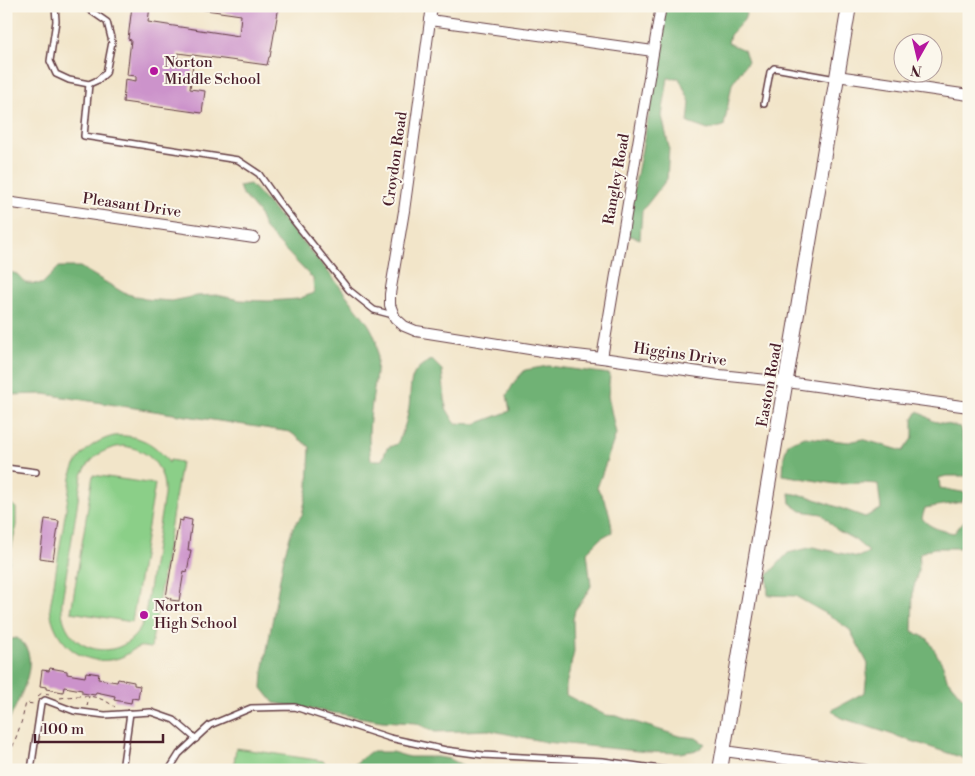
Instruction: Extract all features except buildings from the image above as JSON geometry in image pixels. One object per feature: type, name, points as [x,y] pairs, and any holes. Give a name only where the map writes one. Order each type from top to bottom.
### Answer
[{"type":"street","name":"Croydon Road","points":[[394,315],[390,305],[390,294],[404,211],[432,6]]},
{"type":"street","name":"Rangley Road","points":[[602,358],[661,6]]},
{"type":"street","name":"Easton Road","points":[[720,770],[849,6]]},
{"type":"street","points":[[430,20],[653,51]]},
{"type":"street","points":[[837,78],[969,95]]},
{"type":"street","name":"Pleasant Drive","points":[[6,202],[254,238]]},
{"type":"street","name":"Higgins Drive","points":[[394,315],[404,326],[416,331],[542,351],[969,407]]},
{"type":"street","points":[[724,751],[865,770]]},
{"type":"lane","points":[[55,6],[56,21],[50,61],[56,74],[69,80],[89,84],[98,80],[106,73],[112,42],[107,22],[84,6]]},
{"type":"lane","points":[[764,104],[770,72],[774,68],[837,78]]},
{"type":"lane","points":[[89,84],[84,136],[238,160],[259,174],[293,221],[349,290],[374,310],[394,315]]},
{"type":"lane","points":[[6,468],[36,472]]},
{"type":"lane","points":[[31,770],[43,700],[51,701],[74,710],[105,716],[151,712],[174,720],[196,739]]},
{"type":"lane","points":[[169,770],[179,754],[210,725],[251,708],[295,707],[390,738],[446,750],[484,755],[603,761],[667,770]]},
{"type":"lane","points":[[122,770],[130,713]]},
{"type":"green space","points":[[666,6],[749,6],[744,20],[730,35],[728,43],[744,50],[748,61],[732,84],[724,126],[708,130],[688,123],[690,102],[679,78],[668,78],[662,116],[669,147],[667,179],[642,211],[640,239],[625,234],[649,114],[658,42]]},
{"type":"green space","points":[[250,184],[327,270],[372,330],[377,346],[377,364],[369,432],[371,460],[382,460],[387,448],[397,444],[407,417],[413,375],[423,364],[432,360],[442,370],[446,408],[455,423],[475,424],[510,411],[507,395],[515,381],[525,370],[548,366],[610,374],[608,396],[616,434],[597,488],[608,509],[612,532],[601,538],[587,552],[591,586],[575,610],[573,620],[574,652],[566,685],[566,695],[605,715],[616,716],[679,736],[696,738],[705,744],[698,750],[680,753],[648,752],[546,742],[488,730],[435,732],[416,723],[382,721],[274,703],[262,688],[263,672],[284,556],[293,527],[302,515],[308,487],[310,447],[290,432],[44,394],[6,395],[6,271],[17,274],[26,283],[42,284],[59,267],[80,267],[124,293],[145,299],[171,301],[196,296],[217,295],[240,300],[269,301],[298,299],[314,293],[313,279],[265,229],[258,212],[241,192],[239,186]]},
{"type":"green space","points":[[918,411],[933,421],[960,427],[963,441],[969,444],[969,476],[946,476],[939,478],[940,488],[967,493],[962,502],[925,508],[922,518],[932,527],[954,533],[969,515],[969,544],[959,548],[934,548],[920,553],[913,591],[912,631],[928,639],[943,665],[947,679],[962,697],[969,697],[969,760],[839,717],[832,710],[865,692],[868,664],[850,630],[832,617],[795,596],[768,595],[767,576],[788,553],[813,547],[858,557],[869,552],[855,540],[837,530],[822,514],[801,511],[790,503],[789,493],[807,496],[865,517],[881,509],[878,484],[835,484],[783,475],[784,456],[788,443],[805,437],[849,442],[862,439],[903,451],[913,437],[913,419]]},
{"type":"green space","points":[[122,436],[138,438],[152,445],[169,463],[170,460],[181,462],[151,648],[139,647],[122,657],[93,660],[72,650],[64,642],[52,620],[50,608],[72,472],[79,459],[89,448],[107,438]],"holes":[[[123,446],[141,451],[154,461],[159,468],[164,485],[145,615],[137,632],[126,643],[112,649],[97,649],[83,644],[71,634],[64,620],[62,601],[82,475],[93,459],[103,452]]]},
{"type":"green space","points":[[93,475],[155,484],[132,622],[71,612]]},
{"type":"green space","points":[[6,500],[16,508],[16,525],[6,578]]},
{"type":"green space","points":[[17,638],[25,646],[29,657],[29,668],[22,693],[6,726],[6,640]]},
{"type":"green space","points":[[236,748],[323,761],[331,770],[233,770]]},
{"type":"green space","points":[[370,752],[392,752],[409,757],[450,759],[464,766],[464,770],[351,770],[351,767]]},
{"type":"place","name":"Norton Middle School","points":[[154,71]]},
{"type":"place","name":"Norton High School","points":[[144,615]]}]
